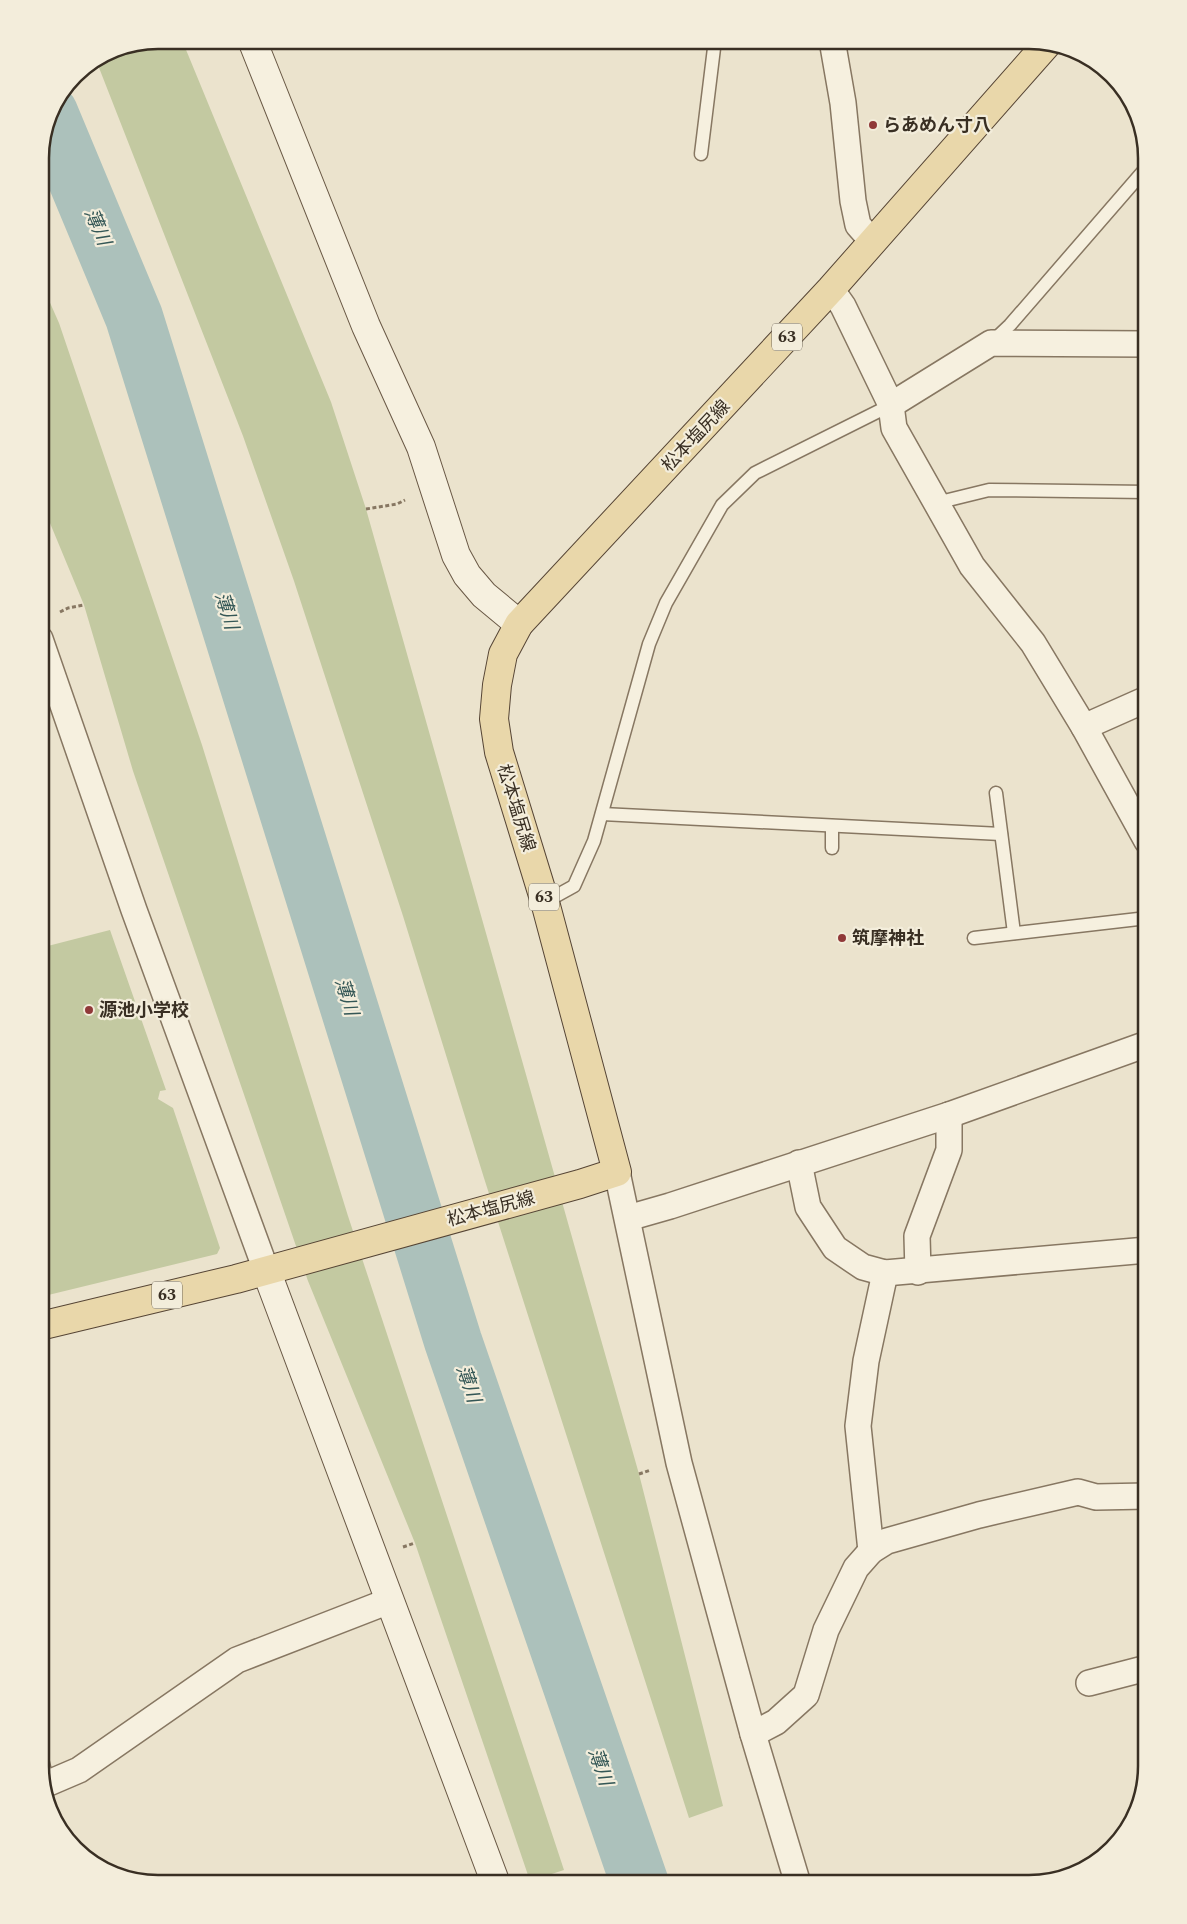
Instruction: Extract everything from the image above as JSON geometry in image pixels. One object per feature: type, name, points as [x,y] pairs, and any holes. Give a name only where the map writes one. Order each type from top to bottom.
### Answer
[{"type":"main road","name":"松本塩尻線","points":[[49,1324],[266,1270],[580,1184],[617,1172],[545,902],[499,752],[494,719],[503,654],[519,624],[831,289],[1042,50]]},
{"type":"street","points":[[256,49],[366,326],[421,447],[456,555],[467,575],[484,595],[519,624]]},
{"type":"street","points":[[834,49],[843,103],[858,225],[873,242]]},
{"type":"street","points":[[831,289],[843,306],[891,405],[894,428],[972,566],[1033,643],[1084,727],[1138,825]]},
{"type":"street","points":[[891,405],[991,343],[1138,344]]},
{"type":"street","points":[[49,665],[134,910],[389,1601],[493,1875]]},
{"type":"street","points":[[1084,727],[1138,703]]},
{"type":"street","points":[[628,1218],[949,1115],[1138,1047]]},
{"type":"street","points":[[918,1272],[917,1236],[949,1150],[949,1115]]},
{"type":"street","points":[[799,1163],[808,1207],[835,1248],[863,1267],[885,1273],[918,1272],[1138,1251]]},
{"type":"street","points":[[617,1172],[678,1463],[753,1734],[795,1875]]},
{"type":"street","points":[[871,1551],[858,1426],[866,1361],[885,1273]]},
{"type":"street","points":[[753,1734],[776,1722],[806,1695],[826,1630],[856,1568],[871,1551],[887,1540],[979,1514],[1078,1492],[1096,1497],[1138,1496]]},
{"type":"street","points":[[50,1783],[78,1770],[237,1660],[389,1601]]},
{"type":"street","points":[[1089,1683],[1138,1670]]},
{"type":"lane","points":[[701,154],[714,49]]},
{"type":"lane","points":[[991,343],[1010,325],[1138,177]]},
{"type":"lane","points":[[545,902],[574,886],[594,841],[649,644],[666,603],[722,505],[755,473],[891,405]]},
{"type":"lane","points":[[936,503],[989,490],[1138,492]]},
{"type":"lane","points":[[996,793],[1014,933]]},
{"type":"lane","points":[[602,814],[1001,834]]},
{"type":"lane","points":[[832,826],[832,848]]},
{"type":"lane","points":[[974,938],[1138,919]]},
{"type":"path","points":[[366,509],[397,504],[405,500]]},
{"type":"path","points":[[60,612],[68,608],[84,605]]},
{"type":"green space","points":[[151,49],[186,49],[331,402],[366,509],[639,1474],[723,1806],[689,1818],[484,1178],[403,916],[294,581],[243,436],[98,66],[116,57]]},
{"type":"green space","points":[[49,300],[59,323],[202,745],[348,1216],[564,1870],[549,1875],[528,1875],[415,1543],[308,1281],[133,771],[84,605],[49,521]]},
{"type":"green space","name":"源池小学校","points":[[110,930],[166,1090],[160,1091],[158,1099],[173,1108],[220,1248],[217,1254],[49,1295],[49,946]]},
{"type":"waterway","name":"薄川","points":[[54,125],[134,317],[453,1341],[637,1875]]},
{"type":"place","name":"らあめん寸八","points":[[873,125]]},
{"type":"place","name":"筑摩神社","points":[[842,938]]},
{"type":"place","name":"源池小学校","points":[[89,1010]]}]
